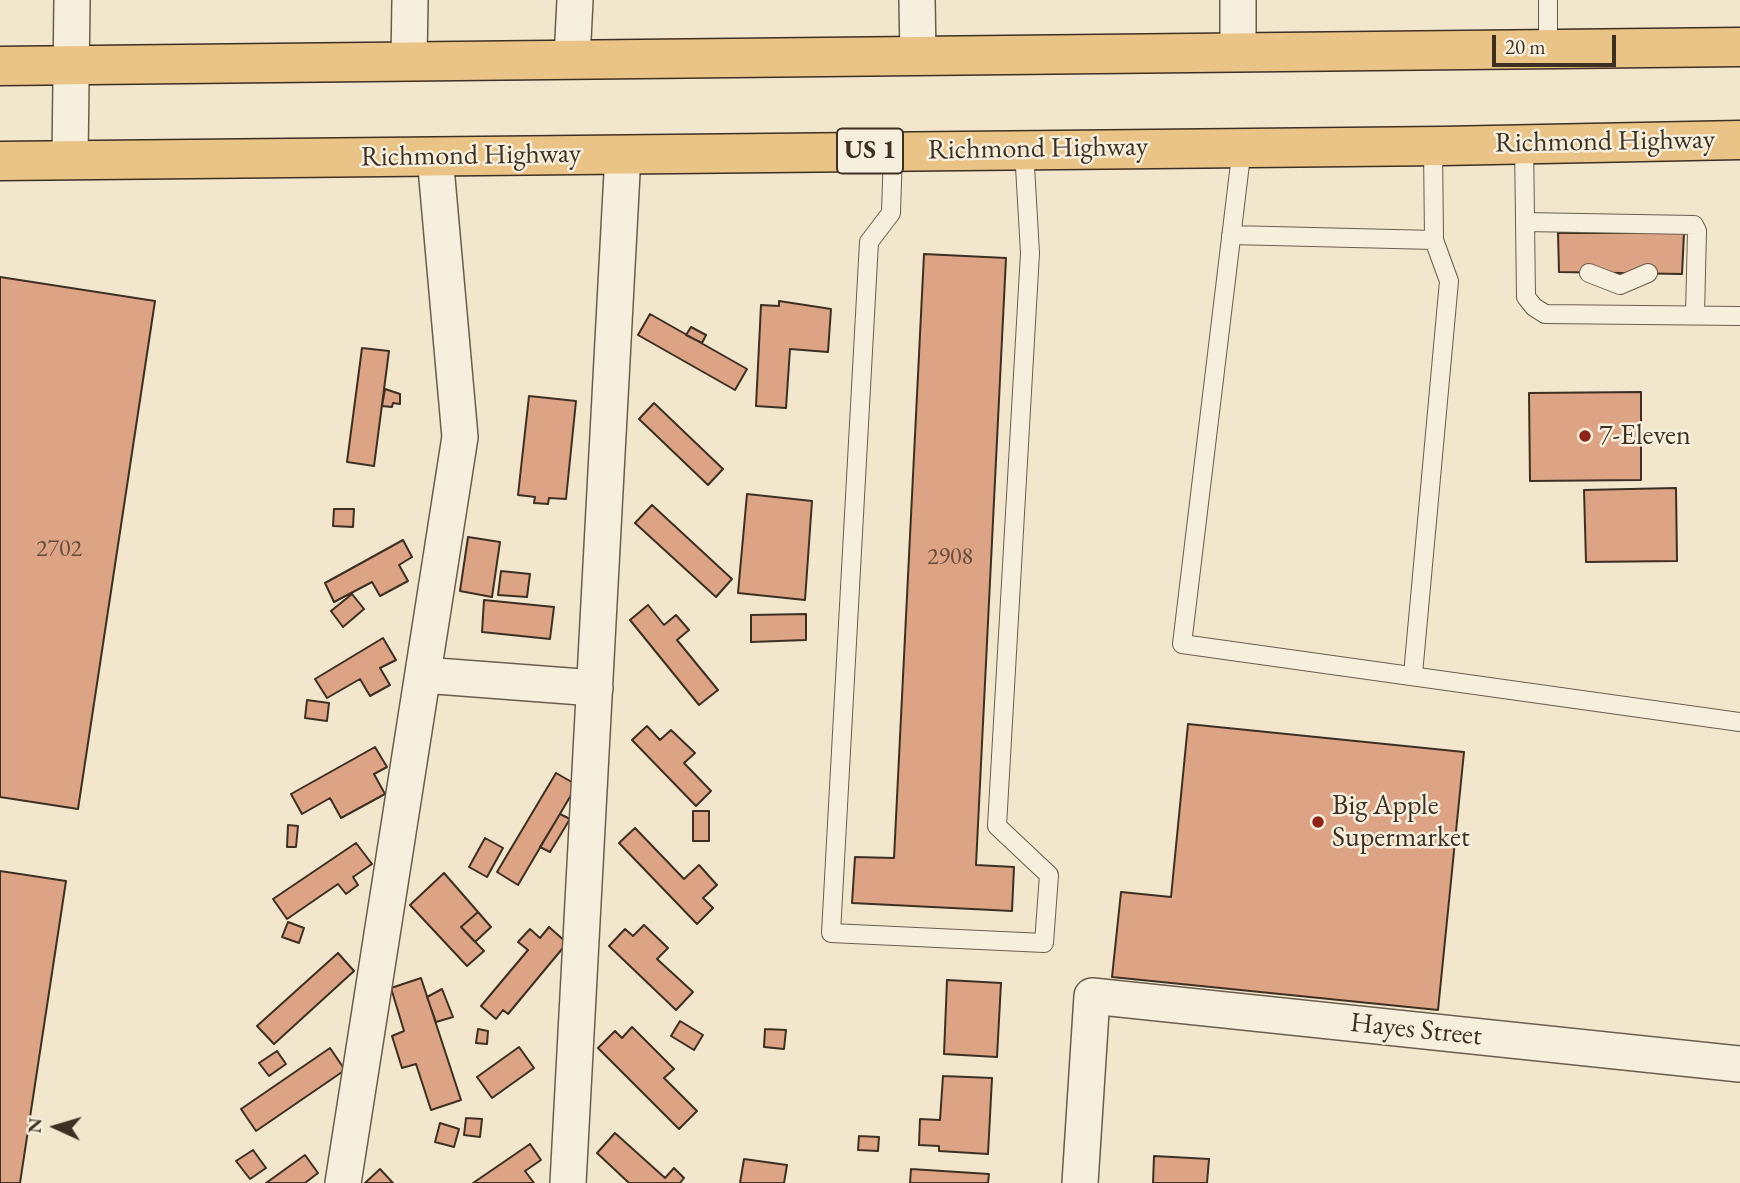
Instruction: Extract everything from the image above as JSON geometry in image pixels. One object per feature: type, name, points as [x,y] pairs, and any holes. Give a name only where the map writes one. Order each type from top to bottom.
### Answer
[{"type":"main road","points":[[0,66],[1740,47]]},
{"type":"main road","name":"Richmond Highway","points":[[0,161],[1433,146],[1524,142],[1740,140]]},
{"type":"street","points":[[70,160],[72,0]]},
{"type":"street","points":[[409,61],[410,0]]},
{"type":"street","points":[[572,59],[575,0]]},
{"type":"street","points":[[917,0],[918,55]]},
{"type":"street","points":[[1238,0],[1238,53]]},
{"type":"street","points":[[568,1183],[623,154]]},
{"type":"street","points":[[343,1183],[460,437],[435,156]]},
{"type":"street","points":[[423,675],[595,688]]},
{"type":"street","name":"Hayes Street","points":[[1080,1183],[1092,996],[1740,1064]]},
{"type":"lane","points":[[1548,0],[1548,50]]},
{"type":"lane","points":[[1524,142],[1526,297],[1534,307],[1545,314],[1740,316]]},
{"type":"lane","points":[[1413,674],[1449,281],[1434,240],[1433,146]]},
{"type":"lane","points":[[1242,147],[1182,644],[1413,674],[1740,722]]},
{"type":"lane","points":[[893,150],[891,213],[869,242],[831,933],[1045,943],[1049,875],[997,826],[1030,253],[1024,149]]},
{"type":"lane","points":[[1525,222],[1694,225],[1697,231],[1695,315]]},
{"type":"lane","points":[[1588,233],[1620,222],[1649,233]]},
{"type":"lane","points":[[1231,235],[1434,240]]},
{"type":"lane","points":[[1588,273],[1620,285],[1647,273]]},
{"type":"lane","points":[[1620,285],[1621,315]]},
{"type":"building","points":[[1558,233],[1684,233],[1682,274],[1559,272]]},
{"type":"building","points":[[924,254],[1006,258],[976,865],[1014,867],[1012,911],[852,903],[855,857],[894,858]]},
{"type":"building","points":[[0,277],[155,301],[78,809],[0,797]]},
{"type":"building","points":[[779,301],[831,309],[828,352],[790,349],[786,408],[756,406],[761,305],[779,306]]},
{"type":"building","points":[[650,314],[747,369],[735,390],[638,335]]},
{"type":"building","points":[[691,327],[706,335],[702,343],[686,335]]},
{"type":"building","points":[[362,348],[389,351],[374,466],[347,462]]},
{"type":"building","points":[[385,389],[400,394],[400,404],[382,406]]},
{"type":"building","name":"7-Eleven","points":[[1641,392],[1641,480],[1530,481],[1529,393]]},
{"type":"building","points":[[529,396],[576,401],[566,499],[549,498],[548,504],[534,503],[535,497],[518,495]]},
{"type":"building","points":[[654,403],[723,469],[708,485],[639,419]]},
{"type":"building","points":[[1676,488],[1677,561],[1586,562],[1584,490]]},
{"type":"building","points":[[747,494],[812,501],[805,600],[738,593]]},
{"type":"building","points":[[652,505],[732,579],[716,597],[635,523]]},
{"type":"building","points":[[334,509],[354,509],[353,527],[333,526]]},
{"type":"building","points":[[468,537],[500,542],[492,597],[460,591]]},
{"type":"building","points":[[403,540],[412,557],[399,565],[408,581],[380,596],[372,582],[334,602],[325,583]]},
{"type":"building","points":[[501,571],[530,574],[527,597],[498,595]]},
{"type":"building","points":[[352,594],[364,609],[343,627],[331,611]]},
{"type":"building","points":[[484,600],[554,607],[550,639],[482,632]]},
{"type":"building","points":[[648,605],[664,625],[676,615],[689,630],[677,640],[718,690],[699,705],[630,620]]},
{"type":"building","points":[[806,614],[806,640],[751,642],[751,615]]},
{"type":"building","points":[[383,638],[396,660],[380,668],[390,685],[370,696],[360,679],[327,698],[315,679]]},
{"type":"building","points":[[307,700],[329,703],[327,721],[305,718]]},
{"type":"building","name":"Big Apple Supermarket","points":[[1188,724],[1464,752],[1438,1010],[1112,977],[1121,892],[1171,897]]},
{"type":"building","points":[[647,726],[660,740],[671,730],[695,753],[684,763],[711,791],[696,806],[632,740]]},
{"type":"building","points":[[375,747],[387,767],[374,774],[385,794],[341,818],[330,798],[302,814],[291,794]]},
{"type":"building","points":[[556,773],[577,785],[518,885],[497,872]]},
{"type":"building","points":[[693,811],[709,811],[709,841],[693,841]]},
{"type":"building","points":[[560,814],[570,819],[550,852],[540,847]]},
{"type":"building","points":[[288,825],[298,826],[296,847],[287,847]]},
{"type":"building","points":[[635,828],[684,879],[699,865],[717,885],[703,898],[713,908],[697,924],[619,843]]},
{"type":"building","points":[[485,838],[503,848],[487,877],[469,867]]},
{"type":"building","points":[[356,843],[372,864],[353,877],[358,885],[346,894],[338,884],[287,919],[273,899]]},
{"type":"building","points":[[0,871],[66,881],[20,1183],[0,1183]]},
{"type":"building","points":[[444,873],[478,912],[461,927],[484,951],[467,966],[410,905]]},
{"type":"building","points":[[478,912],[491,927],[475,942],[461,927]]},
{"type":"building","points":[[288,922],[304,928],[299,943],[282,937]]},
{"type":"building","points":[[644,925],[668,948],[657,959],[693,992],[676,1010],[609,946],[625,929],[633,936]]},
{"type":"building","points":[[549,927],[567,943],[508,1014],[503,1010],[496,1019],[481,1006],[528,950],[518,942],[530,929],[540,938]]},
{"type":"building","points":[[338,953],[354,971],[274,1044],[257,1026]]},
{"type":"building","points":[[421,978],[461,1100],[431,1110],[416,1064],[402,1068],[392,1036],[404,1031],[391,988]]},
{"type":"building","points":[[947,980],[1001,983],[997,1057],[944,1054]]},
{"type":"building","points":[[442,989],[453,1017],[436,1022],[427,997]]},
{"type":"building","points":[[680,1021],[703,1035],[694,1050],[671,1036]]},
{"type":"building","points":[[632,1027],[674,1069],[664,1078],[697,1111],[679,1129],[598,1048],[615,1031],[622,1038]]},
{"type":"building","points":[[478,1029],[488,1031],[487,1044],[476,1043]]},
{"type":"building","points":[[765,1029],[786,1030],[784,1049],[764,1047]]},
{"type":"building","points":[[519,1047],[534,1068],[492,1098],[477,1077]]},
{"type":"building","points":[[330,1048],[345,1070],[256,1131],[241,1109]]},
{"type":"building","points":[[277,1051],[286,1064],[269,1076],[259,1063]]},
{"type":"building","points":[[943,1076],[992,1078],[988,1154],[939,1151],[939,1146],[919,1145],[920,1119],[940,1120]]},
{"type":"building","points":[[466,1118],[482,1119],[480,1137],[464,1135]]},
{"type":"building","points":[[440,1123],[459,1129],[454,1147],[435,1142]]},
{"type":"building","points":[[615,1133],[665,1178],[674,1168],[684,1178],[680,1183],[629,1183],[597,1153]]},
{"type":"building","points":[[859,1136],[879,1137],[878,1151],[858,1150]]},
{"type":"building","points":[[530,1144],[541,1160],[525,1171],[534,1183],[473,1183]]},
{"type":"building","points":[[253,1150],[266,1168],[250,1179],[236,1161]]},
{"type":"building","points":[[305,1155],[318,1173],[305,1183],[266,1183]]},
{"type":"building","points":[[1154,1156],[1209,1159],[1207,1183],[1153,1183]]},
{"type":"building","points":[[744,1159],[787,1165],[784,1183],[740,1183]]},
{"type":"building","points":[[380,1169],[393,1183],[365,1183]]},
{"type":"building","points":[[911,1169],[989,1174],[988,1183],[910,1183]]},
{"type":"place","name":"7-Eleven","points":[[1585,436]]},
{"type":"place","name":"Big Apple Supermarket","points":[[1318,822]]}]
